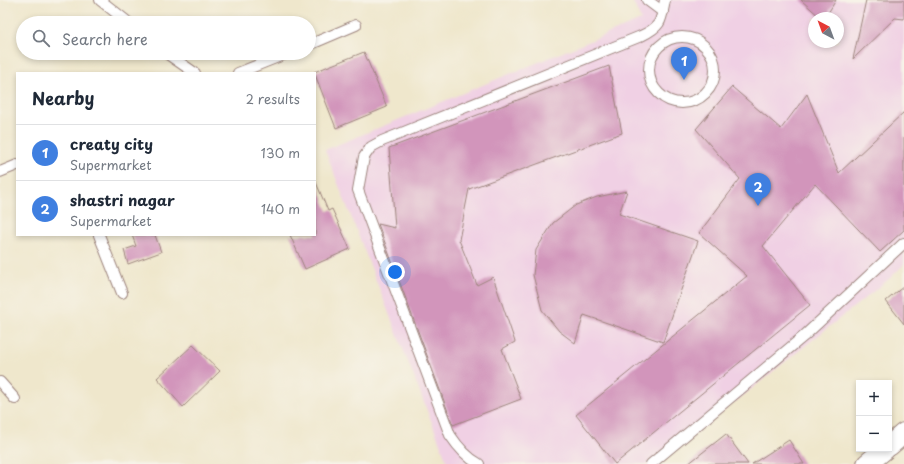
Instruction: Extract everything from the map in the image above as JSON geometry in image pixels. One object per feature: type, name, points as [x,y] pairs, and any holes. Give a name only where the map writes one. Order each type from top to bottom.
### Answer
[{"type":"street","points":[[892,443],[904,433]]},
{"type":"street","points":[[867,464],[881,452]]},
{"type":"lane","points":[[100,0],[120,16]]},
{"type":"lane","points":[[647,0],[663,12]]},
{"type":"lane","points":[[479,464],[470,460],[458,447],[450,435],[366,212],[358,190],[364,157],[371,147],[382,141],[648,33],[655,29],[660,22],[665,0]]},
{"type":"lane","points":[[316,42],[356,25]]},
{"type":"lane","points":[[648,33],[658,47]]},
{"type":"lane","points":[[677,37],[687,37],[697,40],[706,47],[712,56],[714,77],[710,87],[693,101],[671,101],[662,96],[654,88],[650,77],[649,66],[652,56],[658,47],[666,40],[677,37]]},
{"type":"lane","points":[[176,60],[194,72]]},
{"type":"lane","points":[[240,72],[270,60]]},
{"type":"lane","points":[[0,172],[16,165]]},
{"type":"lane","points":[[99,236],[122,293]]},
{"type":"lane","points":[[651,464],[804,336],[904,243]]},
{"type":"lane","points":[[0,382],[15,399]]},
{"type":"shaded area","points":[[632,0],[904,0],[904,264],[889,279],[657,464],[448,464],[325,150],[641,20]]},
{"type":"building","points":[[801,0],[836,0],[829,12],[814,12]]},
{"type":"building","points":[[866,0],[904,0],[904,19],[895,18],[853,59]]},
{"type":"building","points":[[364,52],[387,107],[336,128],[316,77],[316,72],[314,72]]},
{"type":"building","points":[[609,66],[622,133],[469,189],[459,240],[477,285],[493,277],[515,342],[502,349],[521,399],[453,425],[378,224],[395,228],[389,148]]},
{"type":"building","points":[[732,87],[781,129],[807,94],[839,173],[904,112],[904,230],[880,252],[815,184],[763,246],[810,305],[615,464],[576,415],[747,276],[699,233],[740,179],[696,129]]},
{"type":"building","points":[[316,182],[328,211],[332,209],[350,249],[305,269],[290,236],[316,236]]},
{"type":"building","points":[[627,191],[619,214],[698,241],[663,342],[584,315],[575,343],[559,331],[542,310],[533,275],[536,250],[553,223],[576,205],[597,197]]},
{"type":"building","points":[[132,236],[155,236],[161,252],[128,264],[124,250],[136,246]]},
{"type":"building","points":[[904,286],[904,324],[886,301]]},
{"type":"building","points":[[193,345],[220,371],[183,407],[157,378]]},
{"type":"building","points":[[726,434],[748,464],[688,464]]},
{"type":"building","points":[[789,440],[804,464],[752,464]]},
{"type":"place","name":"creaty city","points":[[684,80]]},
{"type":"place","name":"shastri nagar","points":[[758,206]]}]
